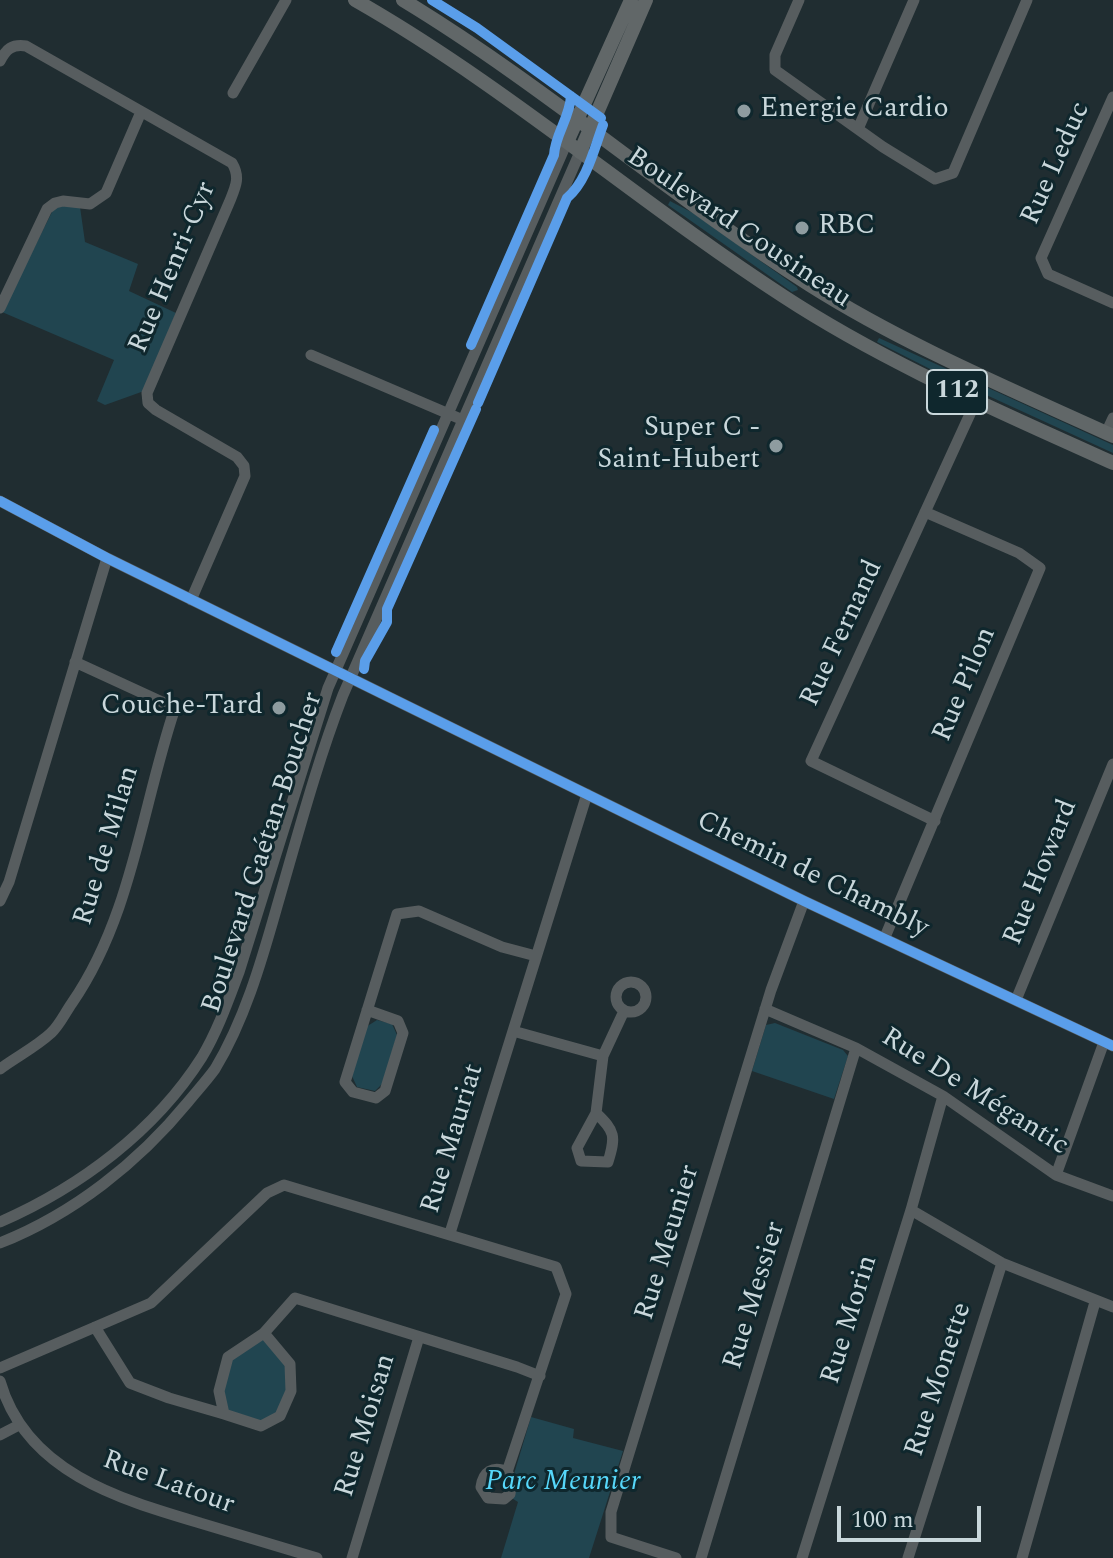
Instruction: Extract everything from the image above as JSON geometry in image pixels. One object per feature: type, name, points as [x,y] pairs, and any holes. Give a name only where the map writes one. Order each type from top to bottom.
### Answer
[{"type":"main road","name":"Boulevard Cousineau","points":[[355,0],[430,45],[806,311],[879,353],[1113,463]]},
{"type":"main road","name":"Boulevard Cousineau","points":[[403,0],[480,50],[788,270],[844,306],[938,356],[1110,434]]},
{"type":"main road","name":"Boulevard Gaétan-Boucher","points":[[567,142],[631,0]]},
{"type":"main road","name":"Boulevard Gaétan-Boucher","points":[[580,152],[646,0]]},
{"type":"street","points":[[233,93],[286,0]]},
{"type":"street","points":[[799,0],[775,55],[775,70],[935,179],[953,173],[1027,0]]},
{"type":"street","points":[[858,129],[914,0]]},
{"type":"street","name":"Rue Henri-Cyr","points":[[0,61],[5,51],[16,45],[26,46],[232,163],[238,172],[229,203],[147,393],[148,403],[156,410],[237,457],[244,466],[245,476],[191,600]]},
{"type":"street","name":"Rue Leduc","points":[[1113,97],[1041,258],[1048,274],[1113,303]]},
{"type":"street","points":[[0,308],[47,209],[63,201],[90,204],[106,193],[141,112]]},
{"type":"street","name":"Boulevard Gaétan-Boucher","points":[[0,1222],[68,1187],[127,1143],[162,1109],[202,1057],[223,1016],[239,972],[316,724],[336,671],[567,142]]},
{"type":"street","name":"Boulevard Gaétan-Boucher","points":[[0,1243],[52,1218],[99,1188],[172,1122],[214,1069],[250,991],[325,744],[350,678],[580,152]]},
{"type":"street","points":[[500,335],[506,300],[502,293]]},
{"type":"street","points":[[311,355],[463,420]]},
{"type":"street","name":"Rue Fernand","points":[[935,821],[811,761],[976,401]]},
{"type":"street","points":[[1110,434],[1113,418]]},
{"type":"street","name":"Chemin de Chambly","points":[[0,501],[191,600],[804,901],[1109,1044]]},
{"type":"street","name":"Rue Pilon","points":[[885,937],[1040,568],[1019,553],[925,512]]},
{"type":"street","points":[[0,901],[9,882],[107,558]]},
{"type":"street","name":"Rue de Milan","points":[[0,1069],[52,1033],[91,976],[117,913],[147,816],[162,745],[175,708],[75,662]]},
{"type":"street","name":"Rue Howard","points":[[1016,1000],[1113,764]]},
{"type":"street","name":"Rue Mauriat","points":[[507,1472],[566,1294],[556,1267],[450,1233],[587,794]]},
{"type":"street","name":"Rue Meunier","points":[[676,1558],[611,1537],[611,1512],[765,1009],[804,901]]},
{"type":"street","points":[[367,1010],[398,1021],[403,1033],[385,1091],[376,1098],[353,1092],[345,1082],[367,1010],[397,914],[419,911],[502,947],[536,956]]},
{"type":"street","name":"Rue De Mégantic","points":[[765,1009],[856,1048],[943,1096],[1056,1175],[1113,1196]]},
{"type":"street","points":[[596,1113],[603,1056],[624,1011]]},
{"type":"street","points":[[513,1031],[603,1056]]},
{"type":"street","points":[[1056,1175],[1109,1044]]},
{"type":"street","name":"Rue Messier","points":[[701,1558],[856,1048]]},
{"type":"street","name":"Rue Morin","points":[[802,1558],[911,1210],[943,1096]]},
{"type":"street","points":[[0,1368],[151,1303],[267,1193],[284,1185],[450,1233]]},
{"type":"street","points":[[911,1210],[1002,1263],[1113,1307]]},
{"type":"street","name":"Rue Monette","points":[[908,1558],[1002,1263]]},
{"type":"street","points":[[224,1414],[219,1391],[228,1357],[264,1333],[295,1298],[419,1337]]},
{"type":"street","points":[[1022,1558],[1095,1302]]},
{"type":"street","points":[[95,1327],[130,1383],[261,1426],[280,1416],[291,1391],[290,1364],[264,1333]]},
{"type":"street","name":"Rue Moisan","points":[[352,1558],[419,1337],[540,1376]]},
{"type":"street","name":"Rue Latour","points":[[0,1381],[7,1405],[19,1425],[42,1450],[71,1473],[103,1491],[146,1507],[317,1558]]},
{"type":"street","points":[[0,1435],[19,1425]]},
{"type":"green space","points":[[670,201],[693,213],[798,290],[792,292],[668,205]]},
{"type":"green space","points":[[56,204],[80,207],[85,242],[138,264],[129,291],[176,313],[144,391],[105,405],[97,401],[114,360],[2,312]]},
{"type":"green space","points":[[879,338],[1113,445],[1113,453],[934,371],[877,342]]},
{"type":"green space","points":[[377,1020],[392,1024],[397,1035],[383,1083],[375,1091],[357,1087],[352,1076],[366,1027]]},
{"type":"green space","points":[[775,1023],[843,1050],[848,1056],[834,1099],[752,1071],[766,1025]]},
{"type":"green space","points":[[264,1333],[290,1364],[291,1391],[280,1416],[261,1426],[224,1414],[219,1391],[228,1357]]},
{"type":"green space","name":"Parc Meunier","points":[[531,1417],[574,1429],[573,1438],[623,1451],[589,1558],[501,1558],[518,1502],[510,1497]]},
{"type":"cycle path","points":[[432,0],[477,28],[601,118]]},
{"type":"cycle path","points":[[471,345],[554,155],[571,96]]},
{"type":"cycle path","points":[[478,403],[567,198],[585,174],[603,125]]},
{"type":"cycle path","points":[[364,669],[365,661],[387,622],[387,609],[476,409]]},
{"type":"cycle path","points":[[336,652],[434,430]]},
{"type":"cycle path","points":[[0,501],[107,558],[804,901],[1113,1046]]},
{"type":"place","name":"Energie Cardio","points":[[744,111]]},
{"type":"place","name":"RBC","points":[[802,228]]},
{"type":"place","name":"Super C - Saint-Hubert","points":[[776,446]]},
{"type":"place","name":"Couche-Tard","points":[[279,708]]}]
